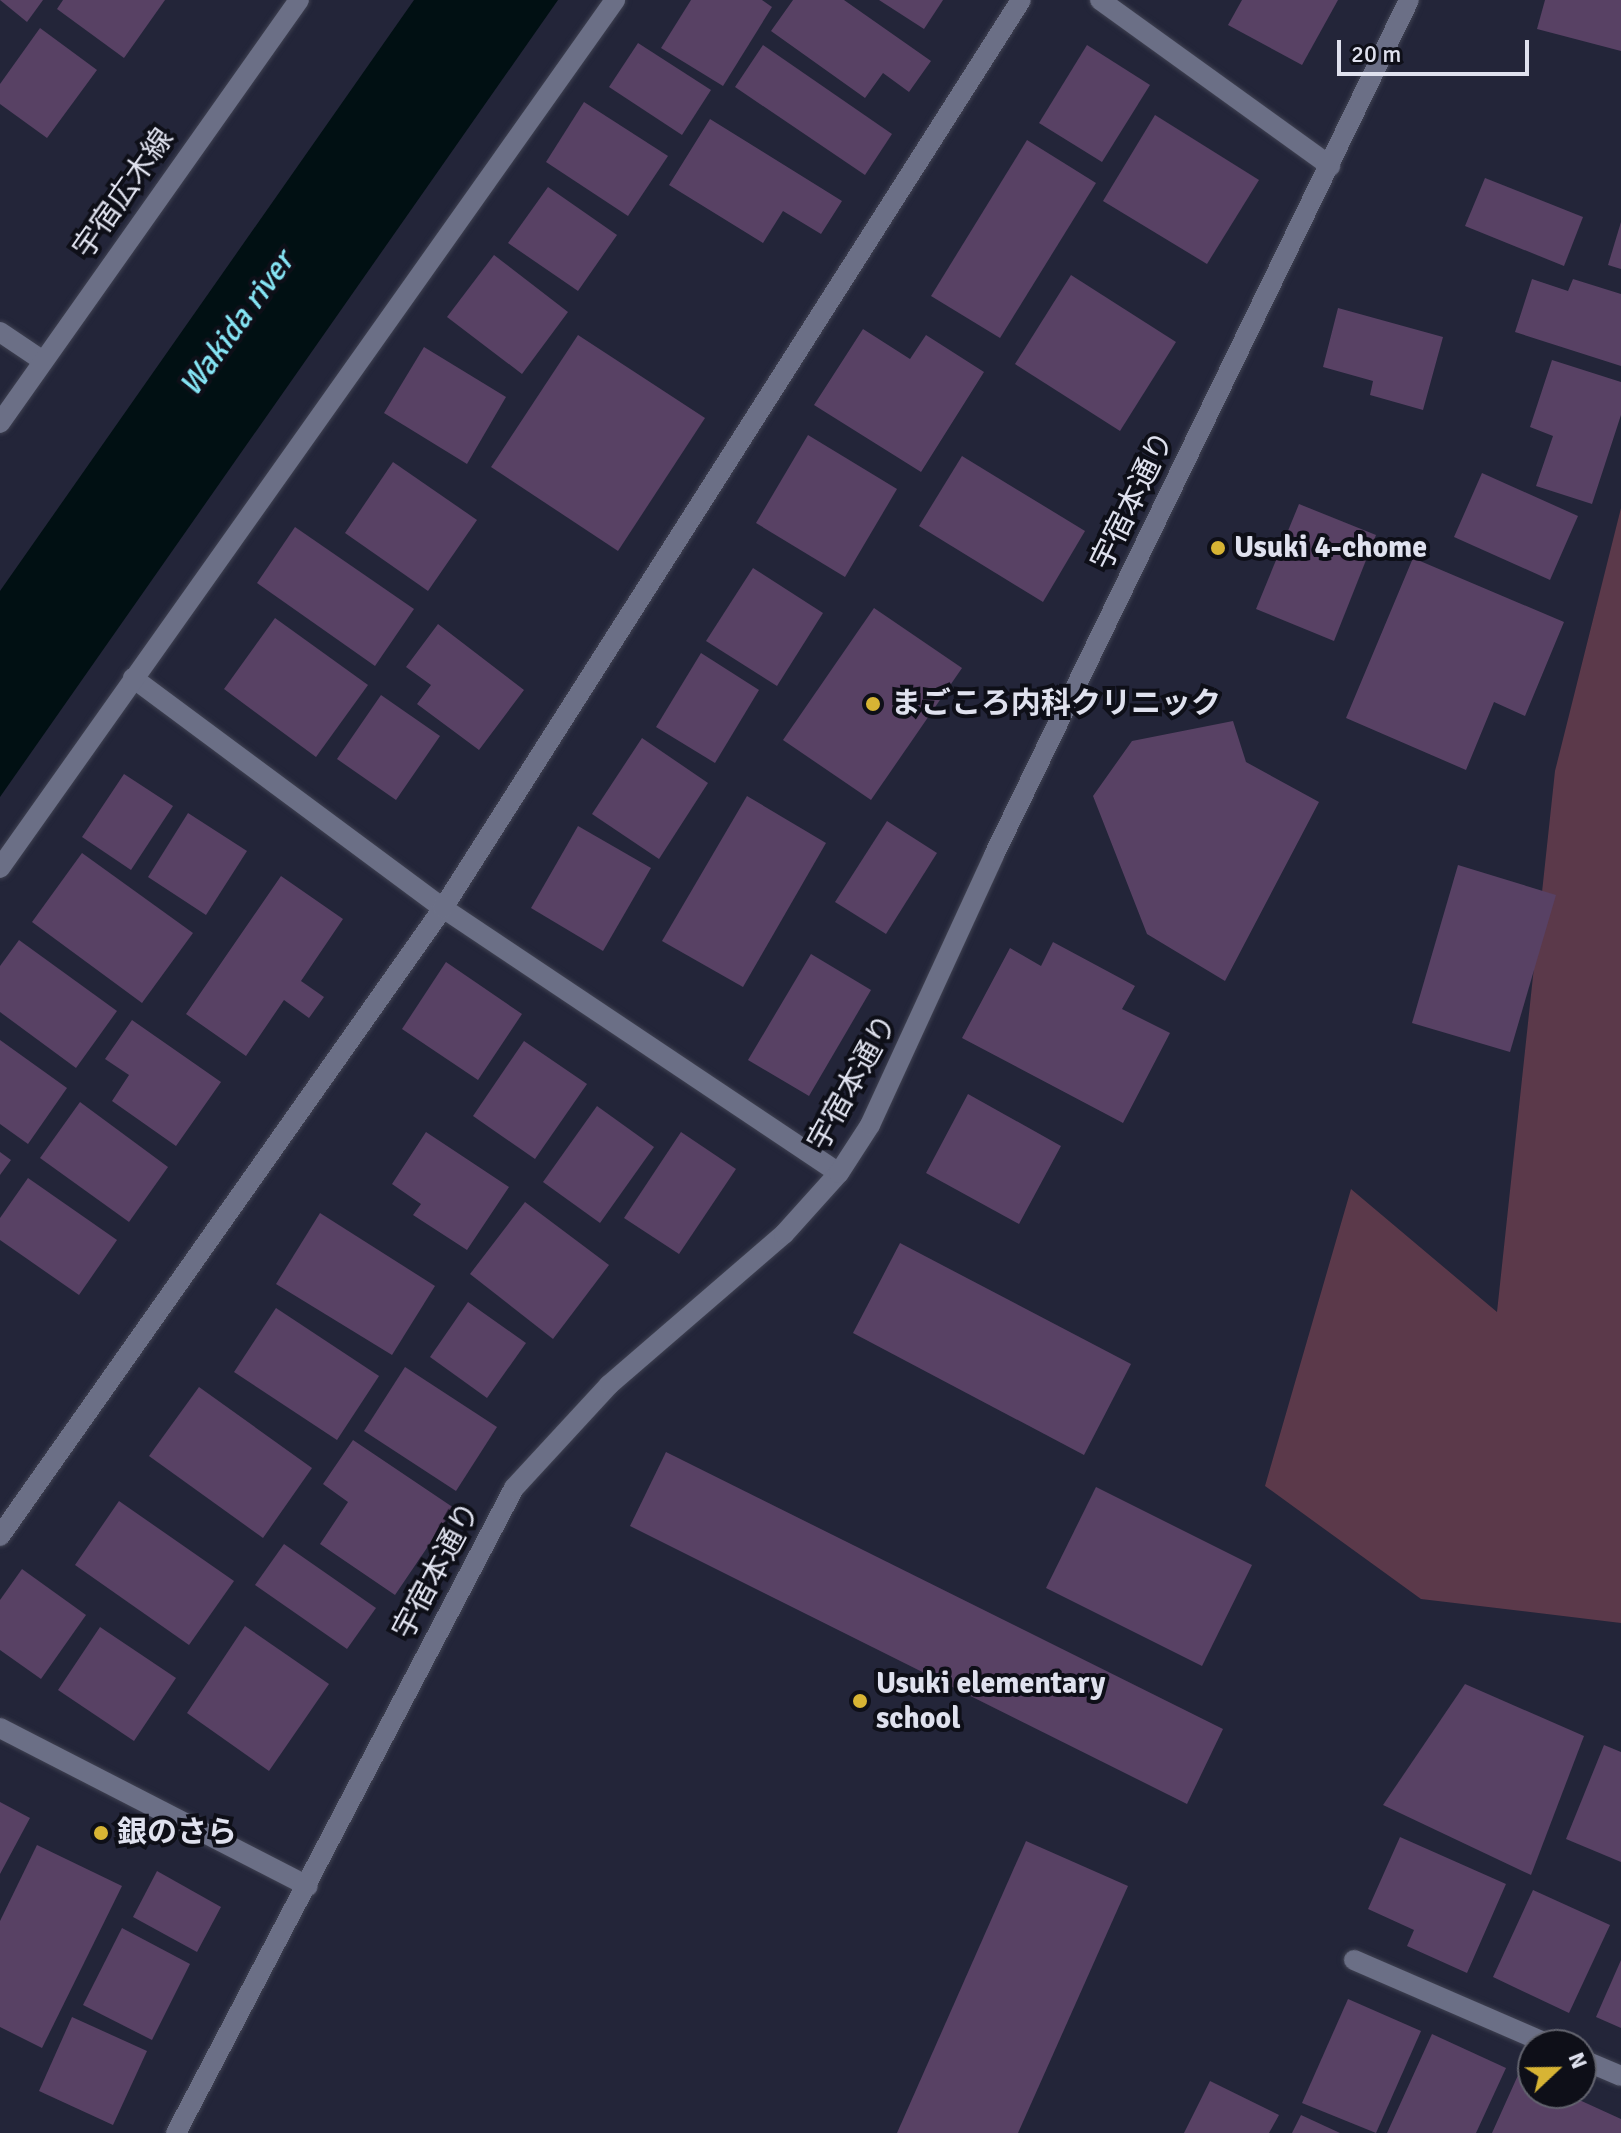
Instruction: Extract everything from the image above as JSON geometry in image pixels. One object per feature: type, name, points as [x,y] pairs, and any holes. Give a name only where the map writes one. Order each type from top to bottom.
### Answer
[{"type":"street","name":"宇宿広木線","points":[[0,423],[299,0]]},
{"type":"street","points":[[0,868],[615,0]]},
{"type":"street","points":[[0,1536],[443,908],[1021,0]]},
{"type":"street","points":[[1100,0],[1330,166]]},
{"type":"street","name":"宇宿本通り","points":[[176,2133],[514,1488],[609,1385],[784,1234],[839,1173],[870,1125],[919,1027],[994,855],[1409,0]]},
{"type":"street","points":[[0,332],[43,361]]},
{"type":"street","points":[[133,678],[443,908],[839,1173]]},
{"type":"street","points":[[0,1728],[308,1886]]},
{"type":"street","points":[[1354,1960],[1517,2031]]},
{"type":"street","points":[[1597,2066],[1621,2076]]},
{"type":"shaded area","points":[[1621,508],[1621,1623],[1421,1599],[1265,1486],[1351,1189],[1497,1312],[1555,771]]},
{"type":"water","name":"Wakida river","points":[[414,0],[558,0],[0,797],[0,591]]},
{"type":"building","points":[[0,0],[43,0],[27,22]]},
{"type":"building","points":[[63,0],[165,0],[124,58],[57,9]]},
{"type":"building","points":[[691,0],[762,0],[772,7],[723,86],[661,48]]},
{"type":"building","points":[[793,0],[844,0],[931,61],[909,92],[883,73],[865,98],[771,31]]},
{"type":"building","points":[[879,0],[943,0],[924,29]]},
{"type":"building","points":[[1242,0],[1338,0],[1302,65],[1228,25]]},
{"type":"building","points":[[1545,0],[1621,0],[1621,51],[1537,29]]},
{"type":"building","points":[[40,28],[97,70],[47,138],[0,104],[0,84]]},
{"type":"building","points":[[638,43],[711,90],[682,135],[609,87]]},
{"type":"building","points":[[763,45],[892,134],[865,175],[735,87]]},
{"type":"building","points":[[1087,45],[1150,85],[1102,162],[1039,123]]},
{"type":"building","points":[[584,102],[668,156],[628,216],[546,162]]},
{"type":"building","points":[[1155,115],[1259,180],[1207,264],[1103,201]]},
{"type":"building","points":[[710,119],[842,201],[821,234],[783,211],[763,243],[669,185]]},
{"type":"building","points":[[1027,140],[1096,183],[1000,338],[931,296]]},
{"type":"building","points":[[1485,178],[1583,217],[1564,266],[1465,226]]},
{"type":"building","points":[[548,187],[617,235],[578,291],[508,243]]},
{"type":"building","points":[[1621,222],[1621,269],[1608,265]]},
{"type":"building","points":[[494,255],[568,312],[522,374],[447,317]]},
{"type":"building","points":[[1071,275],[1176,342],[1120,431],[1015,364]]},
{"type":"building","points":[[1532,279],[1568,291],[1573,279],[1621,294],[1621,366],[1515,332]]},
{"type":"building","points":[[1338,308],[1443,337],[1423,410],[1370,395],[1373,381],[1323,367]]},
{"type":"building","points":[[863,329],[910,359],[926,335],[984,372],[921,472],[814,405]]},
{"type":"building","points":[[578,335],[705,418],[618,551],[491,467]]},
{"type":"building","points":[[424,347],[506,397],[467,464],[384,413]]},
{"type":"building","points":[[1552,360],[1621,382],[1621,415],[1592,504],[1536,486],[1553,436],[1530,427]]},
{"type":"building","points":[[808,435],[897,489],[845,577],[756,523]]},
{"type":"building","points":[[962,456],[1085,531],[1043,602],[919,526]]},
{"type":"building","points":[[393,462],[477,520],[428,591],[345,533]]},
{"type":"building","points":[[1482,473],[1578,516],[1550,580],[1454,537]]},
{"type":"building","points":[[1299,504],[1376,535],[1334,641],[1256,609]]},
{"type":"building","points":[[295,527],[414,609],[375,666],[257,583]]},
{"type":"building","points":[[1413,558],[1564,622],[1525,716],[1494,702],[1466,770],[1346,718]]},
{"type":"building","points":[[753,568],[823,613],[777,686],[706,641]]},
{"type":"building","name":"まごころ内科クリニック","points":[[874,608],[962,668],[871,800],[783,740]]},
{"type":"building","points":[[275,618],[368,685],[316,757],[224,689]]},
{"type":"building","points":[[438,624],[524,690],[479,750],[417,704],[431,685],[406,667]]},
{"type":"building","points":[[701,653],[759,690],[715,763],[656,727]]},
{"type":"building","points":[[381,695],[440,736],[396,800],[337,759]]},
{"type":"building","points":[[1233,721],[1246,762],[1319,802],[1225,981],[1147,934],[1093,796],[1132,741]]},
{"type":"building","points":[[642,738],[708,783],[659,859],[592,814]]},
{"type":"building","points":[[124,774],[173,806],[131,870],[82,837]]},
{"type":"building","points":[[747,796],[826,843],[743,987],[662,941]]},
{"type":"building","points":[[188,813],[247,851],[206,915],[148,877]]},
{"type":"building","points":[[887,821],[937,853],[886,934],[835,902]]},
{"type":"building","points":[[578,826],[651,868],[603,951],[531,908]]},
{"type":"building","points":[[82,853],[193,933],[142,1003],[32,922]]},
{"type":"building","points":[[1458,865],[1556,895],[1510,1052],[1412,1023]]},
{"type":"building","points":[[281,876],[343,919],[301,981],[324,997],[309,1018],[284,1000],[246,1056],[186,1014]]},
{"type":"building","points":[[19,940],[117,1011],[76,1068],[0,1012],[0,966]]},
{"type":"building","points":[[1053,942],[1135,986],[1122,1009],[1170,1033],[1123,1123],[962,1038],[1010,948],[1041,966]]},
{"type":"building","points":[[811,954],[871,990],[809,1096],[748,1060]]},
{"type":"building","points":[[446,962],[522,1014],[478,1080],[402,1029]]},
{"type":"building","points":[[132,1020],[221,1082],[176,1146],[112,1101],[129,1075],[105,1059]]},
{"type":"building","points":[[0,1040],[67,1088],[28,1144],[0,1124]]},
{"type":"building","points":[[524,1041],[587,1084],[535,1159],[473,1116]]},
{"type":"building","points":[[968,1094],[1061,1146],[1019,1224],[926,1173]]},
{"type":"building","points":[[80,1102],[168,1167],[129,1222],[40,1158]]},
{"type":"building","points":[[597,1106],[654,1147],[600,1223],[543,1182]]},
{"type":"building","points":[[426,1132],[509,1187],[467,1250],[413,1215],[421,1204],[392,1184]]},
{"type":"building","points":[[681,1132],[736,1169],[679,1254],[624,1218]]},
{"type":"building","points":[[0,1152],[11,1160],[0,1175]]},
{"type":"building","points":[[28,1178],[117,1240],[79,1295],[0,1240],[0,1218]]},
{"type":"building","points":[[525,1202],[609,1265],[553,1339],[470,1274]]},
{"type":"building","points":[[320,1213],[435,1286],[392,1355],[276,1284]]},
{"type":"building","points":[[900,1243],[1131,1364],[1084,1455],[853,1333]]},
{"type":"building","points":[[468,1302],[526,1343],[487,1398],[430,1357]]},
{"type":"building","points":[[276,1308],[379,1376],[337,1440],[234,1372]]},
{"type":"building","points":[[405,1367],[497,1427],[456,1491],[364,1431]]},
{"type":"building","points":[[199,1387],[312,1468],[263,1538],[149,1456]]},
{"type":"building","points":[[353,1440],[454,1508],[395,1595],[320,1544],[348,1502],[323,1484]]},
{"type":"building","points":[[666,1452],[1223,1729],[1187,1804],[630,1526]]},
{"type":"building","points":[[1096,1487],[1252,1565],[1202,1666],[1046,1588]]},
{"type":"building","points":[[119,1501],[234,1581],[189,1645],[75,1565]]},
{"type":"building","points":[[284,1544],[376,1608],[347,1649],[255,1585]]},
{"type":"building","points":[[22,1569],[86,1615],[41,1679],[0,1650],[0,1600]]},
{"type":"building","points":[[245,1626],[329,1684],[269,1771],[187,1713]]},
{"type":"building","points":[[100,1627],[176,1678],[134,1741],[58,1690]]},
{"type":"building","points":[[1465,1684],[1584,1736],[1531,1875],[1383,1805]]},
{"type":"building","points":[[1604,1745],[1621,1752],[1621,1862],[1566,1839]]},
{"type":"building","points":[[0,1802],[30,1818],[0,1874]]},
{"type":"building","points":[[1400,1837],[1506,1884],[1467,1973],[1407,1946],[1414,1930],[1368,1909]]},
{"type":"building","points":[[1026,1841],[1128,1886],[1018,2133],[897,2133]]},
{"type":"building","points":[[37,1845],[122,1886],[42,2048],[0,2027],[0,1921]]},
{"type":"building","points":[[157,1871],[221,1907],[197,1952],[133,1917]]},
{"type":"building","points":[[1533,1890],[1610,1925],[1569,2013],[1493,1977]]},
{"type":"building","points":[[122,1928],[190,1964],[152,2040],[83,2005]]},
{"type":"building","points":[[1621,1960],[1621,2028],[1596,2017]]},
{"type":"building","points":[[1348,1999],[1421,2031],[1376,2133],[1302,2103]]},
{"type":"building","points":[[72,2017],[147,2051],[113,2125],[39,2091]]},
{"type":"building","points":[[1432,2034],[1506,2068],[1476,2133],[1387,2133]]},
{"type":"building","points":[[1517,2077],[1517,2109],[1597,2108],[1621,2119],[1621,2133],[1492,2133]]},
{"type":"building","points":[[1210,2081],[1279,2115],[1269,2133],[1184,2133]]},
{"type":"building","points":[[1301,2115],[1340,2133],[1292,2133]]},
{"type":"place","name":"Usuki 4-chome","points":[[1218,548]]},
{"type":"place","name":"まごころ内科クリニック","points":[[873,704]]},
{"type":"place","name":"Usuki elementary school","points":[[860,1701]]},
{"type":"place","name":"銀のさら","points":[[101,1833]]}]
